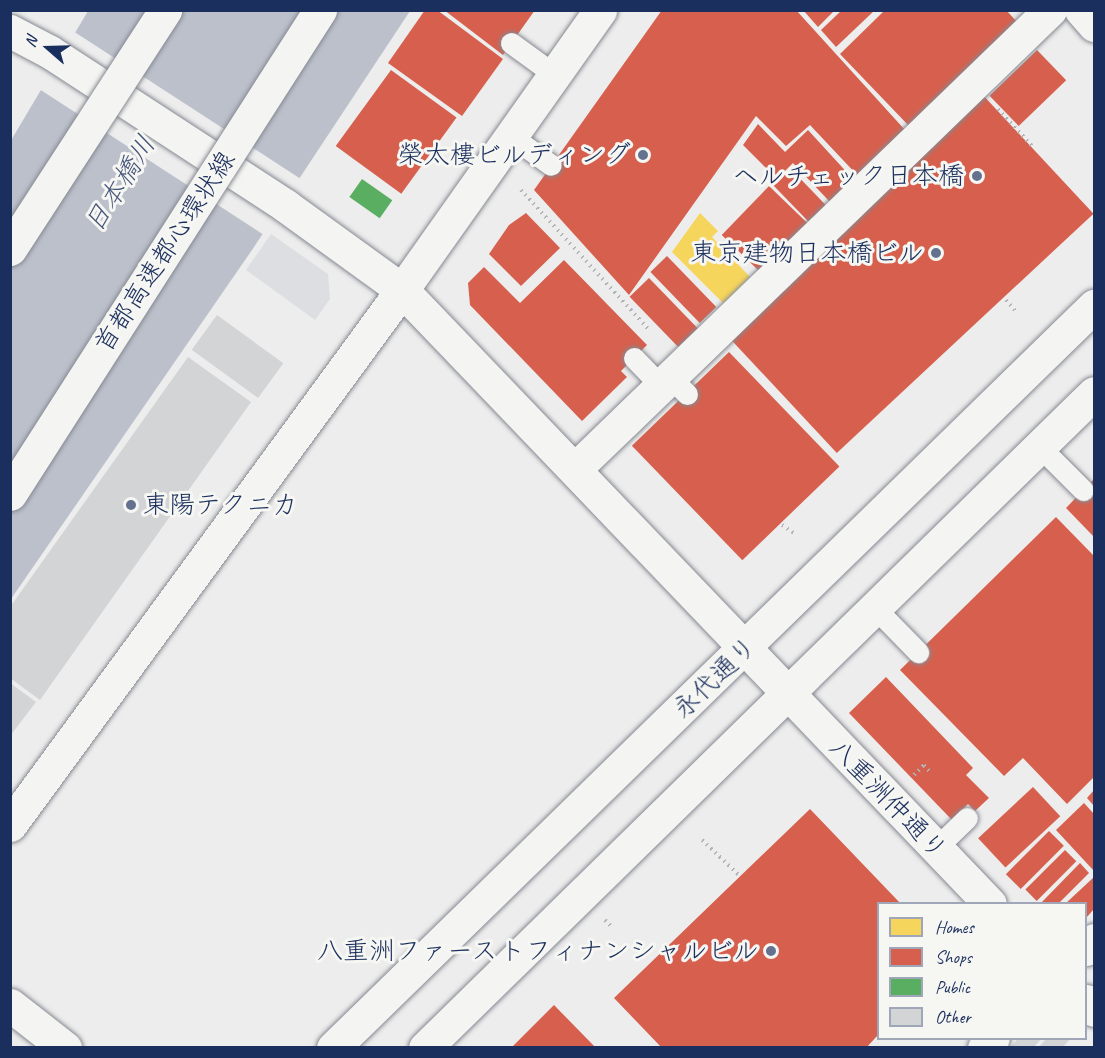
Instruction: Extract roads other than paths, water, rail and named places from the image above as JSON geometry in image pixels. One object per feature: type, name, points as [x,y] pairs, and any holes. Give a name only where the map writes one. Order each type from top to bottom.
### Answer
[{"type":"main road","points":[[10,249],[165,10]]},
{"type":"main road","name":"首都高速都心環状線","points":[[10,494],[320,10]]},
{"type":"main road","points":[[10,825],[402,290],[600,10]]},
{"type":"main road","points":[[575,468],[675,381],[772,289],[897,148],[975,83],[1050,10]]},
{"type":"main road","points":[[1081,10],[1095,25]]},
{"type":"main road","name":"八重洲仲通り","points":[[10,31],[50,52],[286,206],[402,290],[575,468],[746,648],[786,694],[989,902]]},
{"type":"main road","name":"永代通り","points":[[333,1047],[746,648],[1095,306]]},
{"type":"main road","points":[[425,1047],[1095,393]]},
{"type":"main road","points":[[10,1005],[65,1047]]},
{"type":"lane","points":[[511,43],[555,75]]},
{"type":"lane","points":[[511,136],[552,165]]},
{"type":"lane","points":[[634,358],[675,381]]},
{"type":"lane","points":[[1040,447],[1083,490]]},
{"type":"lane","points":[[875,608],[918,652]]},
{"type":"lane","points":[[936,848],[967,818]]},
{"type":"water","name":"日本橋川","points":[[88,11],[410,11],[252,250],[11,599],[10,142]]},
{"type":"place","name":"榮太樓ビルディング","points":[[643,155]]},
{"type":"place","name":"ヘルチェック日本橋","points":[[977,176]]},
{"type":"place","name":"東京建物日本橋ビル","points":[[936,253]]},
{"type":"place","name":"東陽テクニカ","points":[[131,505]]},
{"type":"place","name":"八重洲ファーストフィナンシャルビル","points":[[771,951]]}]
